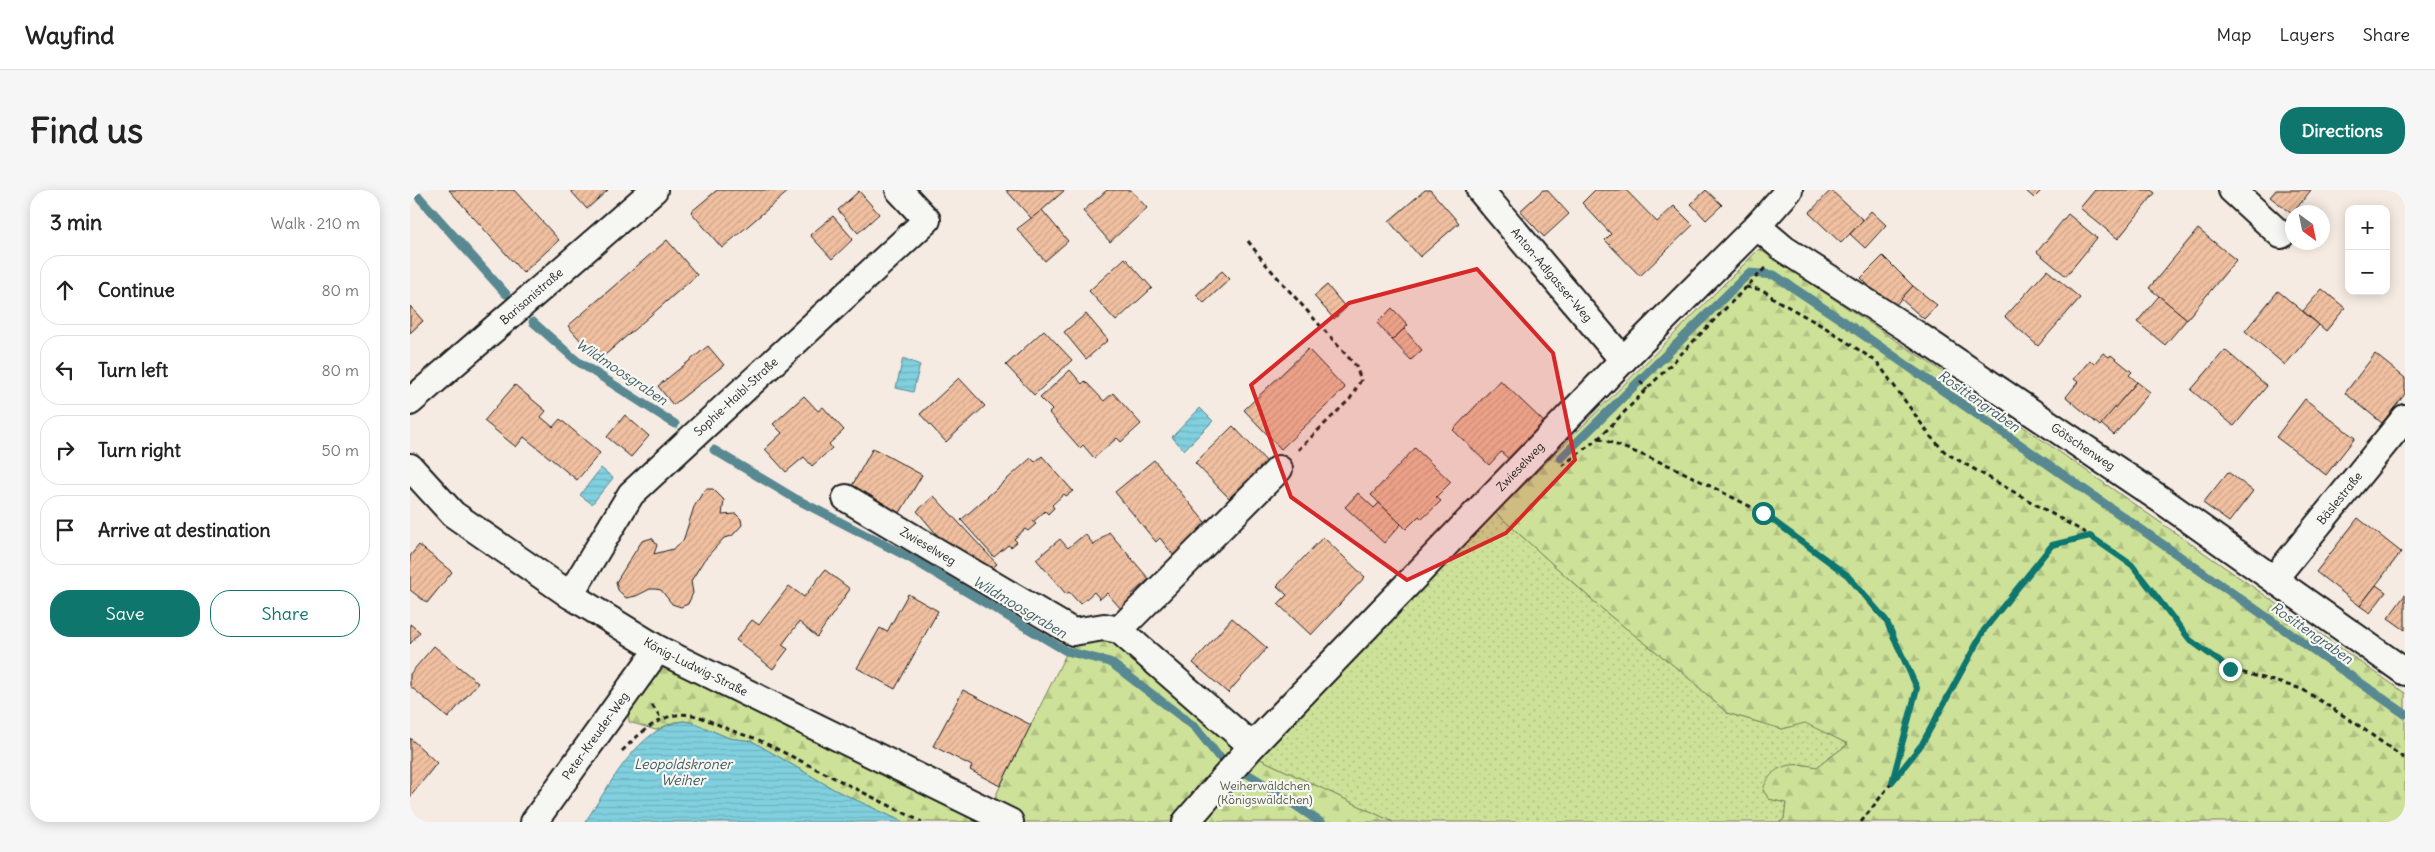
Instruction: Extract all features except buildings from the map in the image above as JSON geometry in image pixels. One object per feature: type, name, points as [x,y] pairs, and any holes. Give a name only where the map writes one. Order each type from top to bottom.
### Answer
[{"type":"street","name":"Barisanistraße","points":[[410,402],[654,190]]},
{"type":"street","name":"Sophie-Haibl-Straße","points":[[570,595],[631,494],[927,220],[899,190]]},
{"type":"street","name":"Anton-Adlgasser-Weg","points":[[1480,190],[1623,360]]},
{"type":"street","name":"Zwieselweg","points":[[1186,822],[1240,759],[1623,360],[1757,226],[1789,190]]},
{"type":"street","points":[[2232,190],[2282,235]]},
{"type":"street","name":"Götschenweg","points":[[1757,226],[1784,249],[1946,354],[2405,672]]},
{"type":"street","name":"Bäslestraße","points":[[2274,580],[2405,418]]},
{"type":"street","name":"König-Ludwig-Straße","points":[[410,467],[453,514],[570,595],[658,649],[1010,822]]},
{"type":"street","points":[[1240,759],[1119,630],[1279,469]]},
{"type":"street","name":"Zwieselweg","points":[[846,498],[1072,632],[1104,627],[1119,630]]},
{"type":"street","name":"Peter-Kreuder-Weg","points":[[534,822],[658,649]]},
{"type":"path","points":[[1248,241],[1262,261],[1356,366],[1361,380],[1350,399],[1279,469]]},
{"type":"path","points":[[1647,390],[1767,265]]},
{"type":"path","points":[[1746,287],[1763,290],[1776,300],[1826,328],[1877,362],[1931,437],[1946,453],[2090,536],[2132,565],[2190,640],[2230,669],[2302,689],[2358,725],[2405,759]]},
{"type":"path","points":[[1599,438],[1673,467],[1763,513],[1847,575],[1886,620],[1917,688],[1892,782]]},
{"type":"path","points":[[1861,822],[1922,744],[1984,630],[2052,545],[2090,536]]},
{"type":"path","points":[[618,755],[640,732],[662,719],[674,715],[703,718],[738,734],[755,738],[922,822]]},
{"type":"highlighted area","points":[[1477,269],[1553,353],[1575,460],[1506,533],[1407,580],[1291,497],[1251,385],[1349,303]]},
{"type":"green space","points":[[1759,249],[1982,398],[2405,693],[2405,822],[1780,822],[1784,819],[1786,803],[1769,799],[1763,790],[1772,774],[1784,766],[1817,767],[1848,744],[1805,723],[1782,729],[1727,713],[1682,672],[1609,615],[1496,513]]},
{"type":"green space","points":[[1496,513],[1609,615],[1682,672],[1727,713],[1782,729],[1805,722],[1848,744],[1817,767],[1800,764],[1780,768],[1763,790],[1769,799],[1786,803],[1784,819],[1780,822],[1393,822],[1258,758]]},
{"type":"green space","name":"Weiherwäldchen (Königswäldchen)","points":[[672,640],[992,803],[1073,640],[1110,641],[1258,758],[1393,822],[903,822],[835,790],[752,741],[729,738],[694,723],[684,721],[674,722],[656,730],[629,722],[625,677]]},
{"type":"water","points":[[903,358],[920,365],[913,392],[896,388]]},
{"type":"water","points":[[1200,408],[1213,421],[1184,450],[1172,437]]},
{"type":"water","points":[[601,468],[613,478],[592,504],[580,495]]},
{"type":"water","name":"Leopoldskroner Weiher","points":[[684,721],[694,723],[729,738],[752,741],[835,790],[903,822],[585,822],[626,760],[639,746],[652,734],[668,725]]},
{"type":"waterway","name":"Wildmoosgraben","points":[[419,197],[506,294]]},
{"type":"waterway","name":"Rosittengraben","points":[[1561,458],[1749,273],[1774,275],[1852,327],[2405,714]]},
{"type":"waterway","name":"Wildmoosgraben","points":[[533,322],[577,361],[675,424]]},
{"type":"waterway","name":"Wildmoosgraben","points":[[714,450],[796,499],[908,557],[1066,651],[1110,662],[1195,727],[1218,756],[1320,822]]},
{"type":"route","points":[[1763,513],[1847,575],[1886,620],[1917,688],[1892,782],[1922,744],[1984,630],[2052,545],[2090,536],[2132,565],[2190,640],[2230,669]]}]
